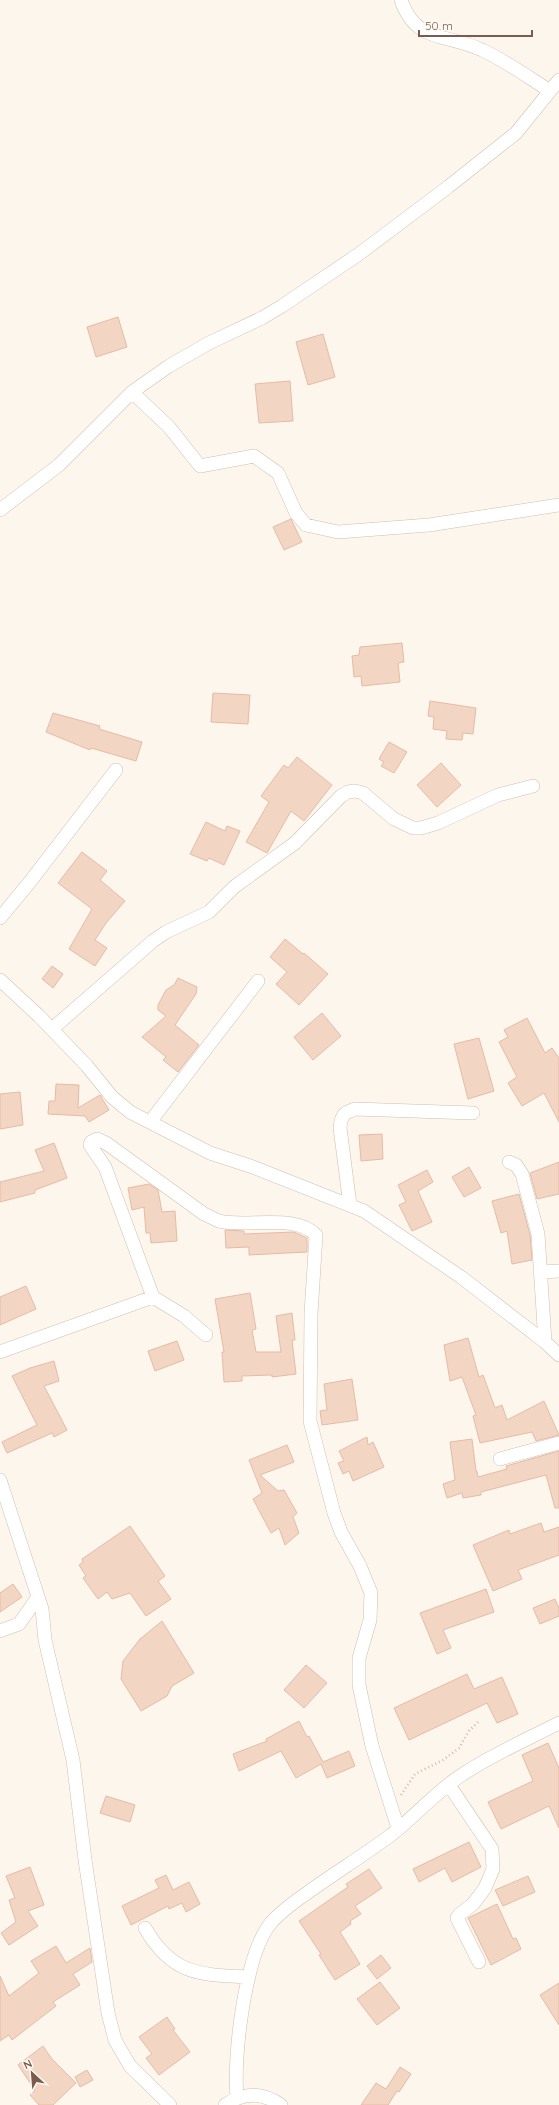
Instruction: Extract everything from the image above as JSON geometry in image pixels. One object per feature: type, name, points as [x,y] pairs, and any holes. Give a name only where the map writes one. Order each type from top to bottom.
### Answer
[{"type":"street","points":[[401,0],[406,16],[423,32],[480,49],[550,91]]},
{"type":"street","points":[[0,510],[60,465],[132,392],[169,366],[209,343],[262,318],[359,254],[516,133],[559,80]]},
{"type":"street","points":[[132,392],[169,427],[200,466],[254,456],[278,473],[296,514],[306,525],[338,532],[429,525],[559,505]]},
{"type":"street","points":[[0,918],[29,883],[116,770]]},
{"type":"street","points":[[52,1029],[153,941],[166,932],[210,912],[234,888],[253,876],[295,844],[341,796],[355,791],[363,793],[394,819],[413,828],[421,828],[498,795],[533,786]]},
{"type":"street","points":[[0,980],[52,1029],[121,1105],[210,1153],[253,1167],[364,1211],[461,1277],[545,1342],[559,1355]]},
{"type":"street","points":[[150,1122],[258,981]]},
{"type":"street","points":[[350,1205],[340,1128],[341,1117],[345,1112],[355,1109],[473,1113]]},
{"type":"street","points":[[206,1335],[184,1316],[153,1297],[105,1166],[90,1145],[91,1142],[97,1139],[106,1143],[204,1214],[220,1221],[290,1224],[311,1230],[316,1235],[311,1314],[310,1421],[334,1513],[341,1532],[360,1566],[371,1593],[370,1620],[359,1658],[359,1685],[372,1746],[398,1828]]},
{"type":"street","points":[[509,1162],[516,1165],[522,1174],[538,1234],[545,1342]]},
{"type":"street","points":[[541,1272],[559,1271]]},
{"type":"street","points":[[0,1352],[153,1297]]},
{"type":"street","points":[[500,1459],[559,1443]]},
{"type":"street","points":[[0,1480],[38,1597],[51,1667],[73,1760],[85,1860],[108,2014],[115,2040],[130,2066],[170,2105]]},
{"type":"street","points":[[0,1631],[15,1626],[23,1620],[38,1597]]},
{"type":"street","points":[[237,2097],[235,2078],[238,2046],[249,1977],[259,1943],[270,1924],[288,1907],[398,1828],[460,1776],[501,1752],[559,1724]]},
{"type":"street","points":[[449,1785],[492,1849],[493,1869],[485,1888],[473,1904],[457,1918],[479,1962]]},
{"type":"street","points":[[145,1928],[166,1957],[185,1970],[217,1976],[249,1977]]},
{"type":"street","points":[[225,2105],[237,2097],[254,2095],[272,2098],[281,2105]]},
{"type":"path","points":[[391,1805],[405,1792],[415,1774],[443,1760],[460,1748],[469,1731],[479,1721]]},
{"type":"building","points":[[118,317],[127,347],[96,357],[87,327]]},
{"type":"building","points":[[323,334],[335,377],[308,385],[296,342]]},
{"type":"building","points":[[290,381],[293,421],[259,423],[255,384]]},
{"type":"building","points":[[291,519],[302,542],[284,550],[273,527]]},
{"type":"building","points":[[402,643],[404,662],[398,663],[400,682],[362,686],[361,676],[354,677],[352,656],[359,655],[360,647]]},
{"type":"building","points":[[213,693],[250,695],[248,724],[211,722]]},
{"type":"building","points":[[430,701],[476,708],[473,734],[463,733],[462,740],[446,739],[447,731],[433,729],[434,717],[428,716]]},
{"type":"building","points":[[53,713],[100,726],[99,729],[142,742],[136,761],[91,748],[90,750],[46,732]]},
{"type":"building","points":[[389,742],[407,752],[394,773],[381,766],[384,762],[379,759]]},
{"type":"building","points":[[297,757],[332,785],[304,821],[291,811],[267,853],[246,842],[269,802],[261,796],[284,765],[288,768]]},
{"type":"building","points":[[441,763],[461,785],[437,807],[417,785]]},
{"type":"building","points":[[206,822],[225,831],[227,826],[240,831],[224,865],[209,858],[207,861],[190,854]]},
{"type":"building","points":[[82,852],[107,871],[100,880],[125,901],[106,923],[95,940],[107,948],[95,966],[69,949],[92,909],[58,883]]},
{"type":"building","points":[[285,939],[328,974],[299,1005],[276,984],[287,972],[270,957]]},
{"type":"building","points":[[52,966],[63,974],[53,988],[42,979]]},
{"type":"building","points":[[178,978],[197,987],[196,994],[175,1025],[199,1045],[178,1072],[163,1060],[166,1057],[142,1037],[166,1016],[158,1010],[158,1005],[166,990],[174,985]]},
{"type":"building","points":[[322,1013],[341,1036],[313,1060],[294,1037]]},
{"type":"building","points":[[527,1018],[545,1053],[552,1048],[559,1058],[559,1122],[544,1093],[522,1106],[508,1083],[517,1077],[499,1042],[508,1037],[504,1030]]},
{"type":"building","points":[[479,1038],[494,1091],[468,1099],[454,1044]]},
{"type":"building","points":[[56,1084],[79,1085],[78,1108],[100,1095],[109,1110],[89,1122],[85,1116],[48,1114],[49,1101],[55,1101]]},
{"type":"building","points":[[20,1092],[23,1125],[0,1129],[0,1094]]},
{"type":"building","points":[[382,1134],[383,1159],[361,1161],[359,1135]]},
{"type":"building","points":[[54,1143],[67,1178],[35,1190],[35,1193],[0,1202],[0,1182],[44,1171],[35,1150]]},
{"type":"building","points":[[559,1162],[559,1194],[537,1199],[530,1173]]},
{"type":"building","points":[[469,1167],[481,1188],[464,1197],[452,1177]]},
{"type":"building","points":[[427,1170],[433,1182],[418,1191],[432,1222],[412,1231],[399,1205],[406,1202],[398,1185]]},
{"type":"building","points":[[149,1184],[158,1190],[162,1212],[175,1211],[177,1241],[151,1243],[150,1233],[146,1233],[144,1207],[132,1210],[128,1188]]},
{"type":"building","points":[[519,1194],[530,1235],[532,1260],[512,1264],[507,1231],[501,1233],[492,1201]]},
{"type":"building","points":[[225,1230],[244,1231],[244,1234],[294,1232],[307,1238],[307,1252],[249,1255],[249,1247],[226,1248]]},
{"type":"building","points":[[26,1286],[36,1309],[0,1325],[0,1297]]},
{"type":"building","points":[[250,1293],[256,1329],[252,1330],[256,1352],[281,1352],[276,1316],[292,1313],[295,1340],[292,1340],[296,1374],[272,1377],[272,1375],[242,1376],[242,1381],[224,1382],[222,1352],[224,1352],[215,1299]]},
{"type":"building","points":[[468,1338],[479,1377],[483,1375],[495,1408],[502,1405],[507,1420],[544,1401],[559,1435],[536,1441],[532,1432],[480,1443],[473,1416],[476,1415],[462,1377],[450,1381],[444,1345]]},
{"type":"building","points":[[177,1341],[184,1360],[155,1371],[148,1351]]},
{"type":"building","points":[[54,1361],[59,1381],[44,1386],[67,1430],[54,1437],[52,1433],[7,1453],[2,1442],[37,1425],[12,1376],[30,1368]]},
{"type":"building","points":[[352,1379],[358,1420],[322,1425],[320,1411],[327,1410],[324,1384]]},
{"type":"building","points":[[367,1437],[368,1445],[373,1442],[384,1467],[353,1481],[349,1471],[343,1474],[338,1463],[344,1461],[339,1451]]},
{"type":"building","points":[[472,1439],[478,1477],[507,1469],[506,1466],[559,1451],[559,1508],[555,1508],[546,1475],[481,1492],[481,1495],[463,1498],[462,1493],[447,1498],[443,1484],[455,1480],[450,1442]]},
{"type":"building","points":[[287,1445],[294,1462],[260,1475],[278,1491],[284,1490],[297,1513],[293,1517],[299,1533],[285,1545],[279,1528],[271,1533],[253,1499],[262,1493],[249,1460]]},
{"type":"building","points":[[541,1523],[544,1532],[559,1527],[559,1555],[518,1570],[522,1579],[493,1591],[473,1545],[509,1530],[510,1534]]},
{"type":"building","points":[[130,1526],[165,1576],[158,1581],[171,1599],[146,1616],[130,1593],[112,1599],[107,1592],[98,1599],[83,1578],[86,1576],[79,1565],[83,1562],[82,1559]]},
{"type":"building","points":[[13,1584],[22,1597],[0,1612],[0,1593]]},
{"type":"building","points":[[486,1589],[494,1612],[443,1630],[451,1648],[437,1654],[420,1613]]},
{"type":"building","points":[[555,1599],[559,1608],[559,1616],[540,1624],[533,1608]]},
{"type":"building","points":[[162,1621],[194,1673],[172,1686],[167,1696],[141,1711],[121,1679],[123,1661],[140,1639]]},
{"type":"building","points":[[306,1665],[327,1683],[304,1708],[284,1690]]},
{"type":"building","points":[[467,1674],[474,1689],[502,1677],[518,1714],[497,1723],[487,1703],[409,1740],[394,1708]]},
{"type":"building","points":[[299,1721],[323,1762],[349,1751],[355,1766],[327,1778],[321,1764],[296,1778],[281,1751],[239,1771],[233,1754],[267,1741],[266,1739]]},
{"type":"building","points":[[548,1743],[559,1768],[559,1828],[549,1806],[501,1829],[488,1802],[533,1781],[522,1755]]},
{"type":"building","points":[[106,1796],[135,1805],[130,1822],[100,1813]]},
{"type":"building","points":[[469,1842],[481,1867],[452,1882],[445,1868],[419,1882],[413,1869]]},
{"type":"building","points":[[30,1867],[44,1905],[28,1911],[38,1926],[9,1945],[1,1933],[16,1922],[9,1900],[15,1898],[6,1876]]},
{"type":"building","points":[[369,1869],[382,1888],[355,1906],[361,1914],[350,1921],[351,1924],[340,1932],[360,1964],[335,1980],[319,1955],[321,1954],[299,1921],[348,1887],[346,1884]]},
{"type":"building","points":[[166,1875],[173,1890],[189,1882],[200,1904],[186,1912],[182,1903],[169,1909],[168,1906],[131,1925],[122,1906],[159,1888],[155,1880]]},
{"type":"building","points":[[528,1876],[535,1892],[503,1906],[495,1890]]},
{"type":"building","points":[[497,1904],[513,1939],[516,1938],[521,1949],[491,1965],[468,1918]]},
{"type":"building","points":[[56,1946],[66,1963],[90,1948],[92,1962],[73,1974],[80,1985],[53,2002],[56,2006],[12,2040],[9,2035],[0,2041],[0,1976],[9,1996],[39,1973],[31,1961]]},
{"type":"building","points":[[381,1955],[391,1968],[377,1979],[367,1966]]},
{"type":"building","points":[[380,1982],[400,2008],[377,2025],[357,1999]]},
{"type":"building","points":[[559,1983],[559,2025],[540,1995]]},
{"type":"building","points":[[167,2017],[175,2029],[173,2030],[190,2052],[159,2075],[146,2058],[152,2054],[139,2037]]},
{"type":"building","points":[[43,2046],[52,2059],[76,2083],[53,2105],[39,2105],[30,2095],[35,2090],[18,2065]]},
{"type":"building","points":[[400,2067],[411,2074],[388,2105],[361,2105],[376,2083],[386,2089]]},
{"type":"building","points":[[87,2070],[93,2080],[80,2087],[75,2077]]}]
